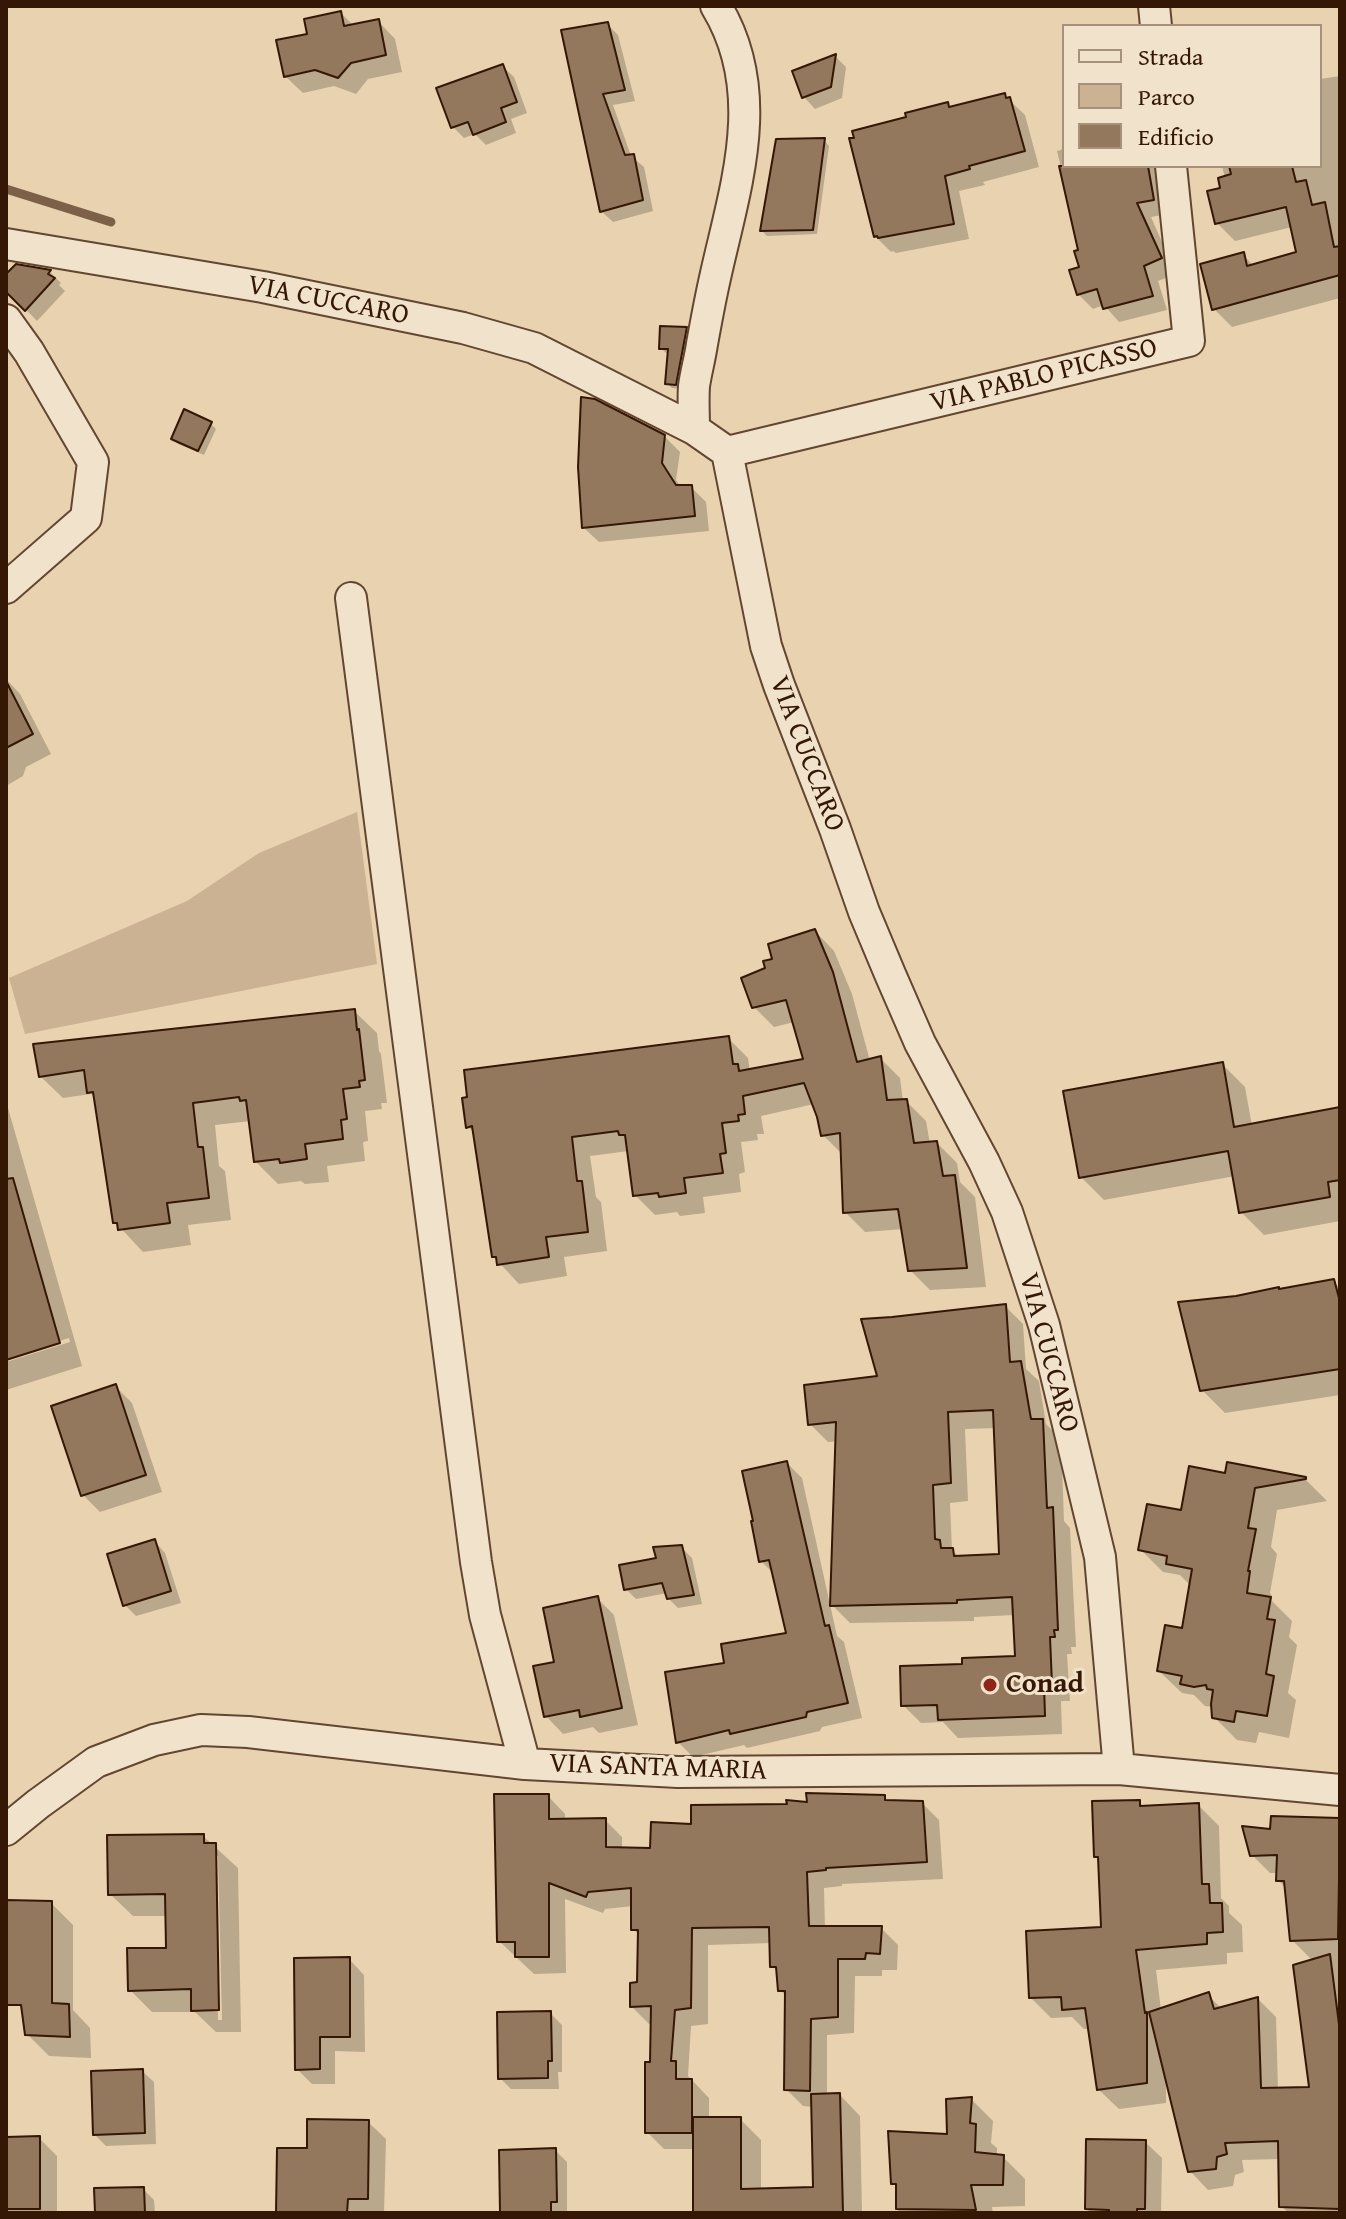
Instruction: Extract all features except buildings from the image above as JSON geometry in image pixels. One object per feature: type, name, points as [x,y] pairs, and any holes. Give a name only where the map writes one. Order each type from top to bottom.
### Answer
[{"type":"street","points":[[694,429],[694,386],[744,137],[745,96],[740,62],[731,34],[716,6]]},
{"type":"street","name":"VIA PABLO PICASSO","points":[[727,452],[1189,341],[1171,168]]},
{"type":"street","name":"VIA CUCCARO","points":[[6,244],[263,287],[463,328],[534,348],[694,429],[727,452],[766,646],[779,685],[864,912],[896,988],[920,1043],[984,1162],[1007,1212],[1044,1325],[1100,1557],[1119,1769]]},
{"type":"street","points":[[6,320],[29,352],[93,462],[86,518],[6,588]]},
{"type":"street","points":[[351,598],[476,1562],[485,1615],[525,1764]]},
{"type":"street","name":"VIA SANTA MARIA","points":[[6,1830],[96,1762],[154,1740],[201,1730],[248,1732],[525,1764],[678,1772],[1119,1769],[1340,1790]]},
{"type":"green space","points":[[357,812],[377,964],[25,1034],[9,978],[187,901],[259,853]]},
{"type":"waterway","points":[[6,189],[111,222]]},
{"type":"place","name":"Conad","points":[[990,1685]]}]
